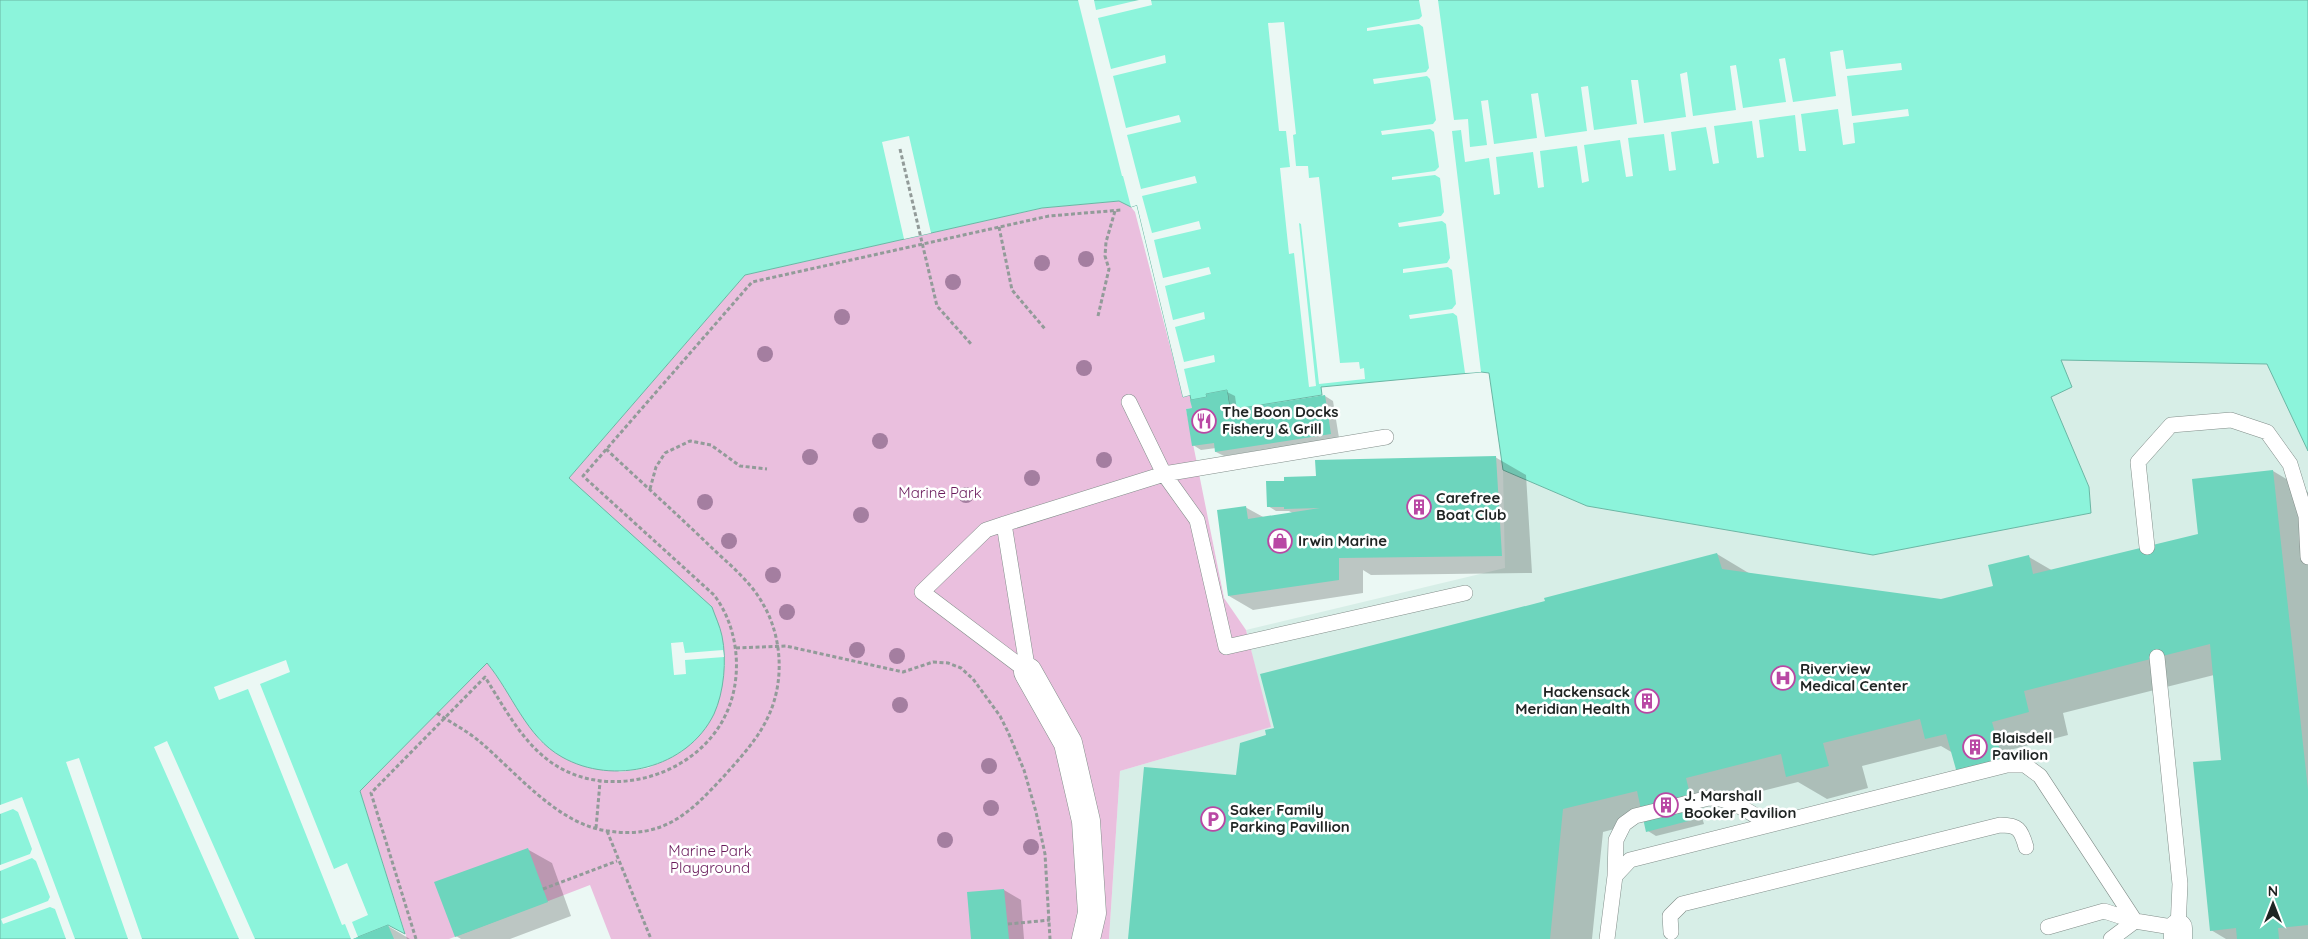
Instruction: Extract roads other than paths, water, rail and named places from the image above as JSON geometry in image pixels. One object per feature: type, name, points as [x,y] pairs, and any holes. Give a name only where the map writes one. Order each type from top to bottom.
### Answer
[{"type":"street","points":[[1028,672],[1068,743],[1086,821],[1092,913],[1086,939]]},
{"type":"lane","points":[[1129,402],[1164,474],[1197,520],[1226,647],[1465,593]]},
{"type":"lane","points":[[2147,547],[2138,462],[2171,425],[2231,420],[2267,432],[2290,464],[2306,516],[2308,557]]},
{"type":"lane","points":[[1028,672],[922,592],[986,530],[1164,474],[1386,437]]},
{"type":"lane","points":[[1004,524],[1028,672]]},
{"type":"lane","points":[[2048,927],[2104,911],[2178,934],[2180,884],[2158,657]]},
{"type":"lane","points":[[1615,876],[1630,860],[2007,765],[2025,765],[2040,776],[2135,920]]},
{"type":"lane","points":[[1607,939],[1615,876],[1616,840],[1624,824],[1635,816],[1709,798],[1720,798],[1737,805],[1769,824]]},
{"type":"lane","points":[[1671,932],[1670,916],[1682,904],[2000,824],[2013,825],[2023,834],[2026,846]]},
{"type":"lane","points":[[2111,939],[2135,920]]},
{"type":"place","name":"The Boon Docks Fishery & Grill","points":[[1204,421]]},
{"type":"place","name":"Carefree Boat Club","points":[[1419,507]]},
{"type":"place","name":"Irwin Marine","points":[[1280,541]]},
{"type":"place","name":"Riverview Medical Center","points":[[1783,678]]},
{"type":"place","name":"Hackensack Meridian Health","points":[[1647,701]]},
{"type":"place","name":"Blaisdell Pavilion","points":[[1975,747]]},
{"type":"place","name":"J. Marshall Booker Pavilion","points":[[1666,805]]},
{"type":"place","name":"Saker Family Parking Pavillion","points":[[1213,819]]},
{"type":"park label","name":"Marine Park","points":[[940,493]]},
{"type":"park label","name":"Marine Park Playground","points":[[710,860]]}]
